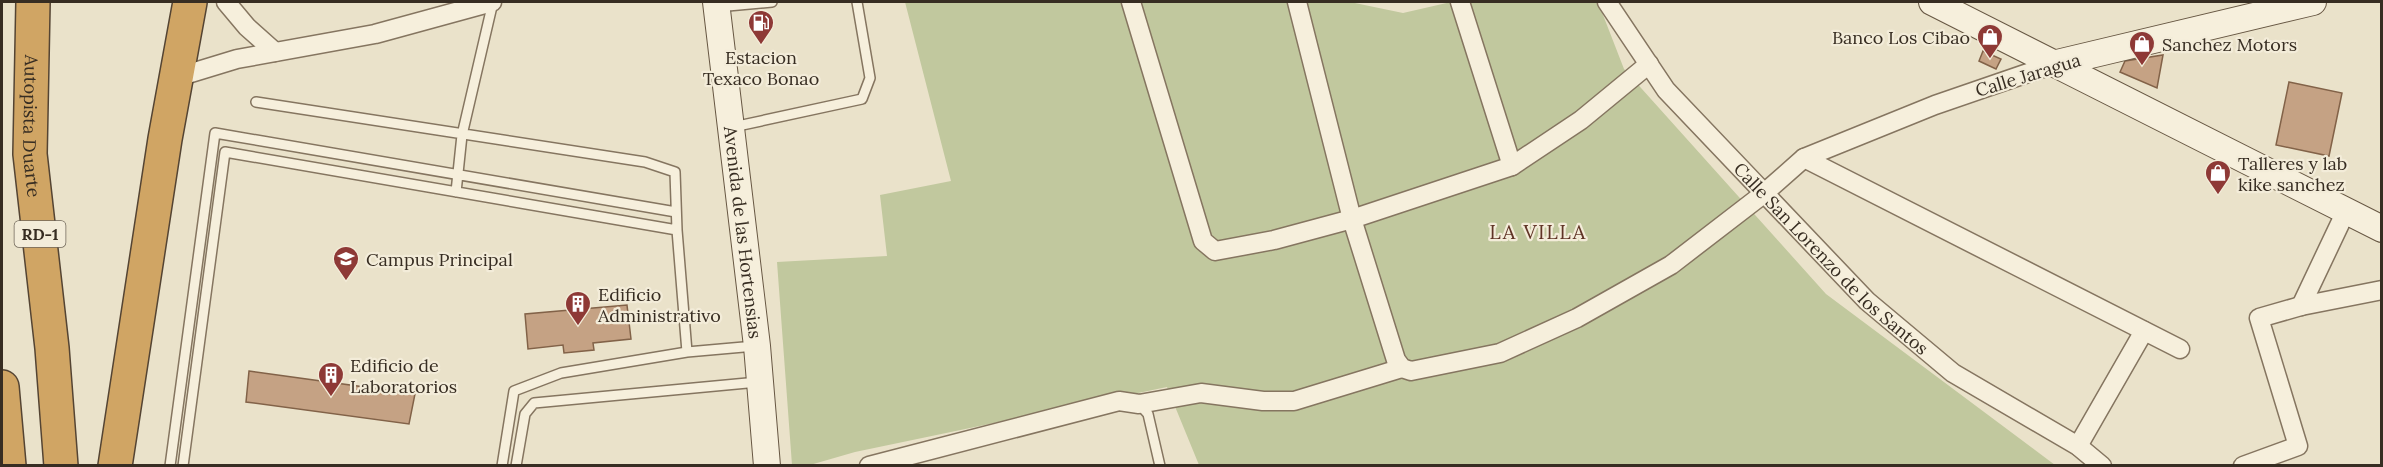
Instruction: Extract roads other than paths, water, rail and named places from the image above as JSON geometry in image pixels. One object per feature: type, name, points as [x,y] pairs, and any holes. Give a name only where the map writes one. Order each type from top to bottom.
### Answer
[{"type":"highway","name":"Autopista Duarte","points":[[33,2],[30,154],[52,348],[61,465]]},
{"type":"highway","points":[[115,465],[165,139],[190,2]]},
{"type":"highway","points":[[2,387],[9,465]]},
{"type":"main road","points":[[1932,2],[2057,63],[2382,229]]},
{"type":"main road","name":"Calle Jaragua","points":[[2057,63],[2313,2]]},
{"type":"main road","name":"Avenida de las Hortensias","points":[[716,4],[757,345],[758,382],[767,465]]},
{"type":"street","points":[[226,2],[247,27],[275,52]]},
{"type":"street","points":[[178,77],[202,68],[275,52],[306,49],[375,34],[493,2]]},
{"type":"street","points":[[1131,2],[1203,241],[1208,248],[1222,252],[1352,219],[1512,166],[1581,120],[1649,64]]},
{"type":"street","points":[[1297,2],[1352,219],[1396,360],[1402,368]]},
{"type":"street","points":[[1460,2],[1512,166]]},
{"type":"street","name":"Calle San Lorenzo de los Santos","points":[[1606,2],[1666,90],[1762,195],[1867,302],[1953,373],[2078,446],[2102,465]]},
{"type":"street","name":"Calle Jaragua","points":[[869,465],[908,460],[1119,401],[1139,404],[1201,393],[1263,401],[1294,401],[1402,368],[1411,371],[1500,353],[1577,318],[1671,265],[1762,195],[1804,159],[1935,105],[2057,63]]},
{"type":"street","points":[[1804,159],[2180,349]]},
{"type":"street","points":[[2301,306],[2346,212]]},
{"type":"street","points":[[2243,465],[2298,446],[2259,318],[2301,306],[2382,290]]},
{"type":"street","points":[[2078,446],[2144,331]]},
{"type":"lane","points":[[456,192],[462,135],[493,2]]},
{"type":"lane","points":[[716,4],[772,2]]},
{"type":"lane","points":[[730,127],[862,99],[870,78],[857,2]]},
{"type":"lane","points":[[256,102],[645,162],[675,172],[677,230],[687,352]]},
{"type":"lane","points":[[170,465],[215,133],[676,212]]},
{"type":"lane","points":[[183,465],[225,152],[677,230]]},
{"type":"lane","points":[[502,465],[514,391],[561,373],[687,352],[757,345]]},
{"type":"lane","points":[[516,465],[525,414],[534,403],[758,382]]},
{"type":"lane","points":[[1139,404],[1148,414],[1160,465]]},
{"type":"place","name":"Estacion Texaco Bonao","points":[[761,46]]},
{"type":"place","name":"Banco Los Cibao","points":[[1990,60]]},
{"type":"place","name":"Sanchez Motors","points":[[2142,67]]},
{"type":"place","name":"Talleres y lab kike sanchez","points":[[2218,196]]},
{"type":"place","name":"Campus Principal","points":[[346,282]]},
{"type":"place","name":"Edificio Administrativo","points":[[578,327]]},
{"type":"place","name":"Edificio de Laboratorios","points":[[331,398]]},
{"type":"district","name":"LA VILLA","points":[[1538,231]]}]
